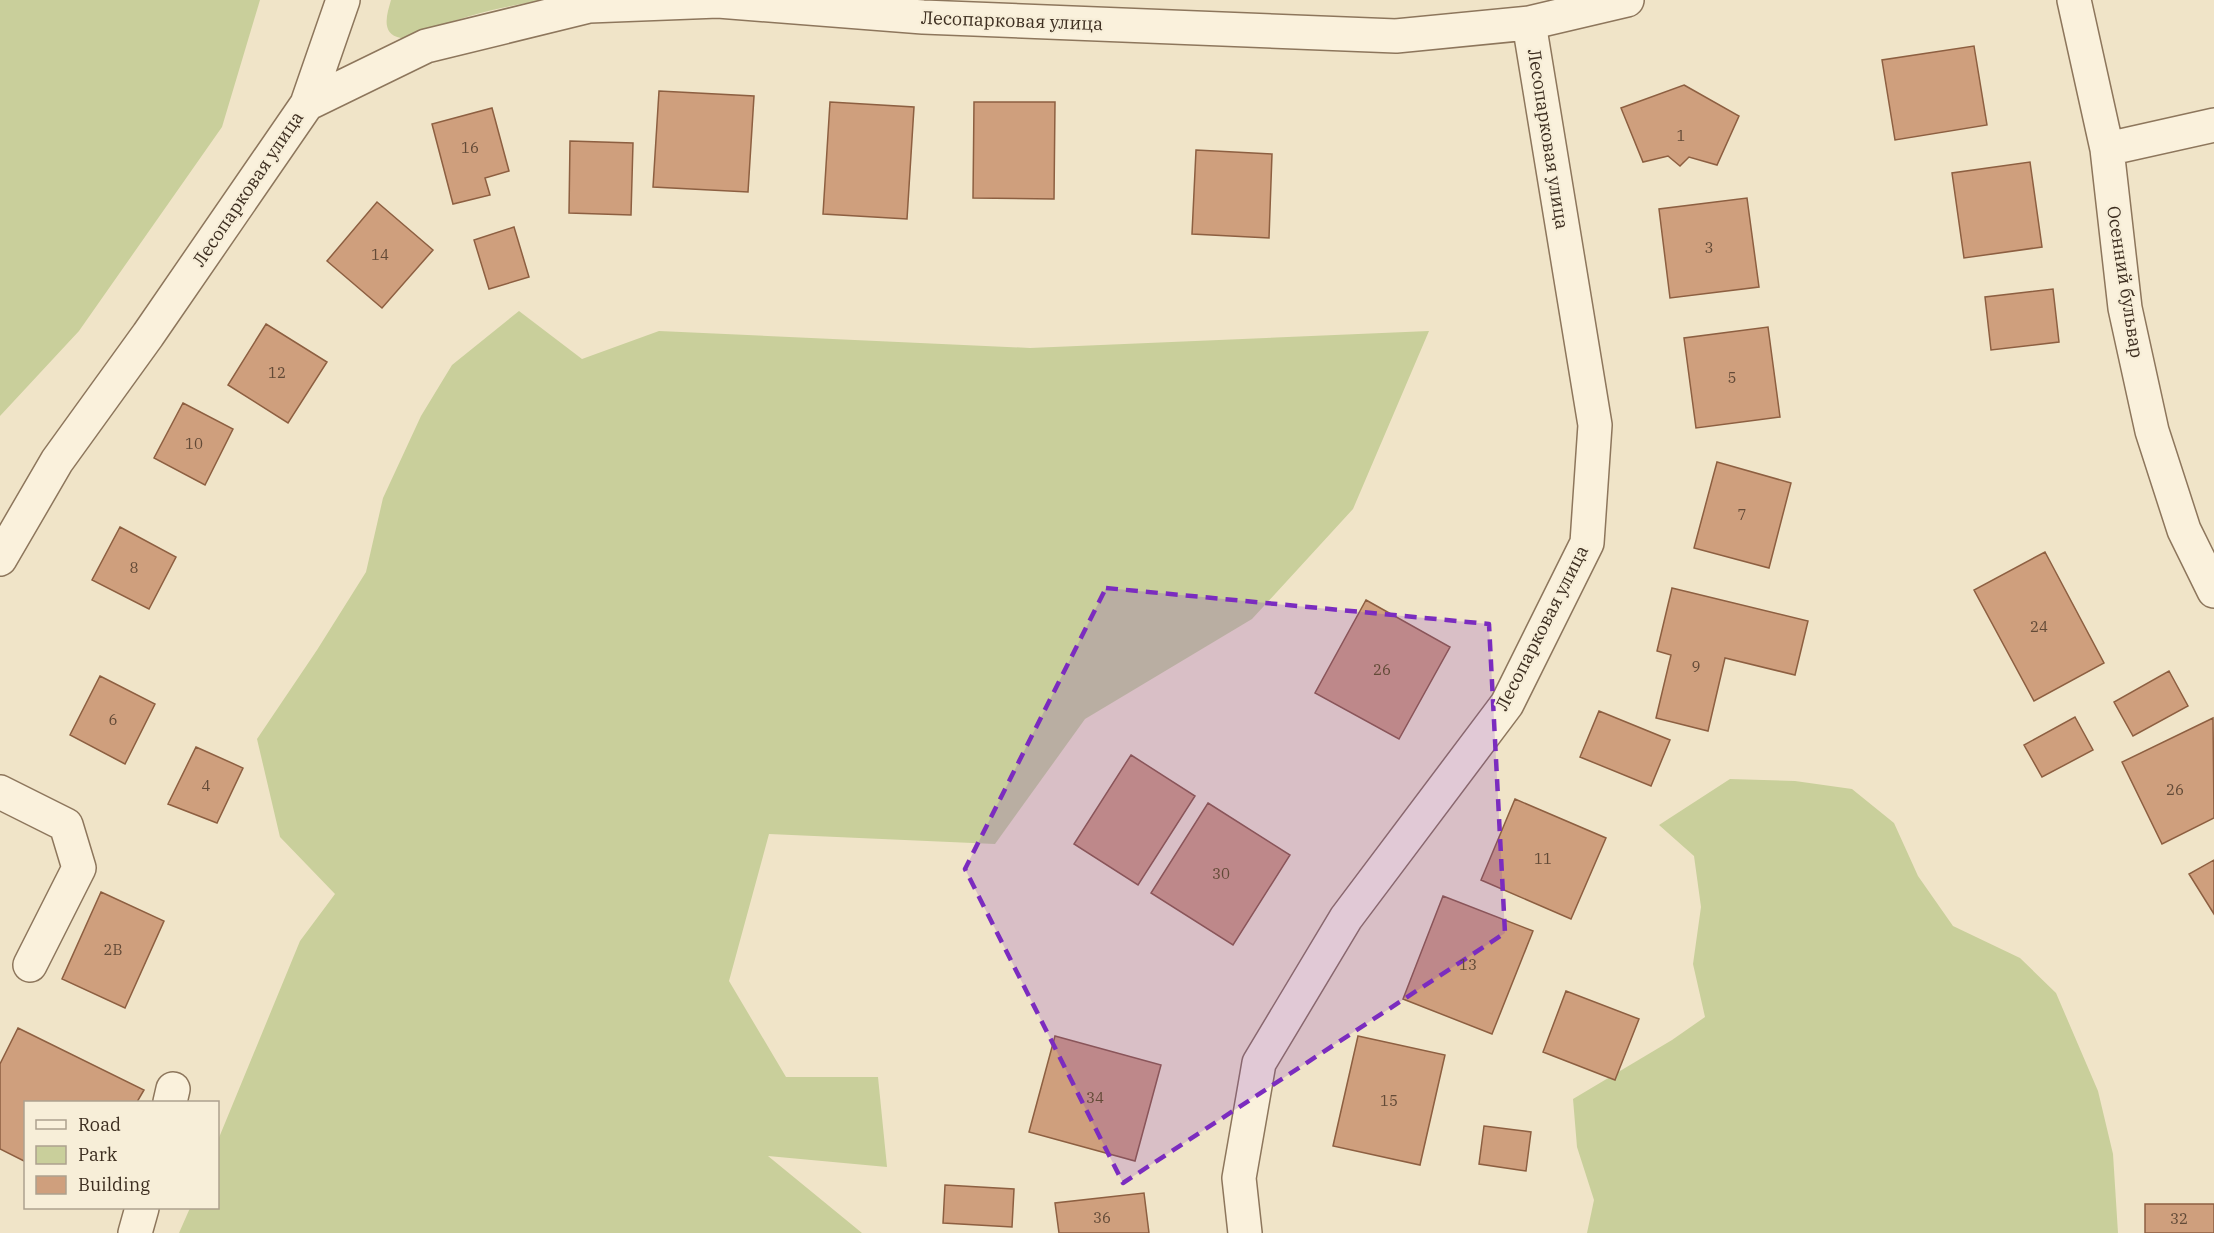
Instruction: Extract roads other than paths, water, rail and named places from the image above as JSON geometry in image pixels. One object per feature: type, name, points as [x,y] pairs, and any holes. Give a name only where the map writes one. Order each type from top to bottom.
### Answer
[{"type":"street","points":[[307,104],[343,0]]},
{"type":"street","name":"Лесопарковая улица","points":[[0,559],[57,461],[148,336],[307,104],[426,46],[589,6],[717,0],[923,17],[1396,36],[1529,23],[1627,0]]},
{"type":"street","name":"Осенний бульвар","points":[[2074,0],[2107,149],[2125,308],[2152,431],[2184,530],[2214,591]]},
{"type":"street","name":"Лесопарковая улица","points":[[1245,1233],[1239,1178],[1259,1063],[1346,918],[1507,704],[1587,543],[1594,425],[1529,23]]},
{"type":"street","points":[[2107,149],[2214,125]]},
{"type":"street","points":[[0,792],[66,825],[79,868],[30,964]]},
{"type":"street","points":[[135,1233],[142,1209]]}]
